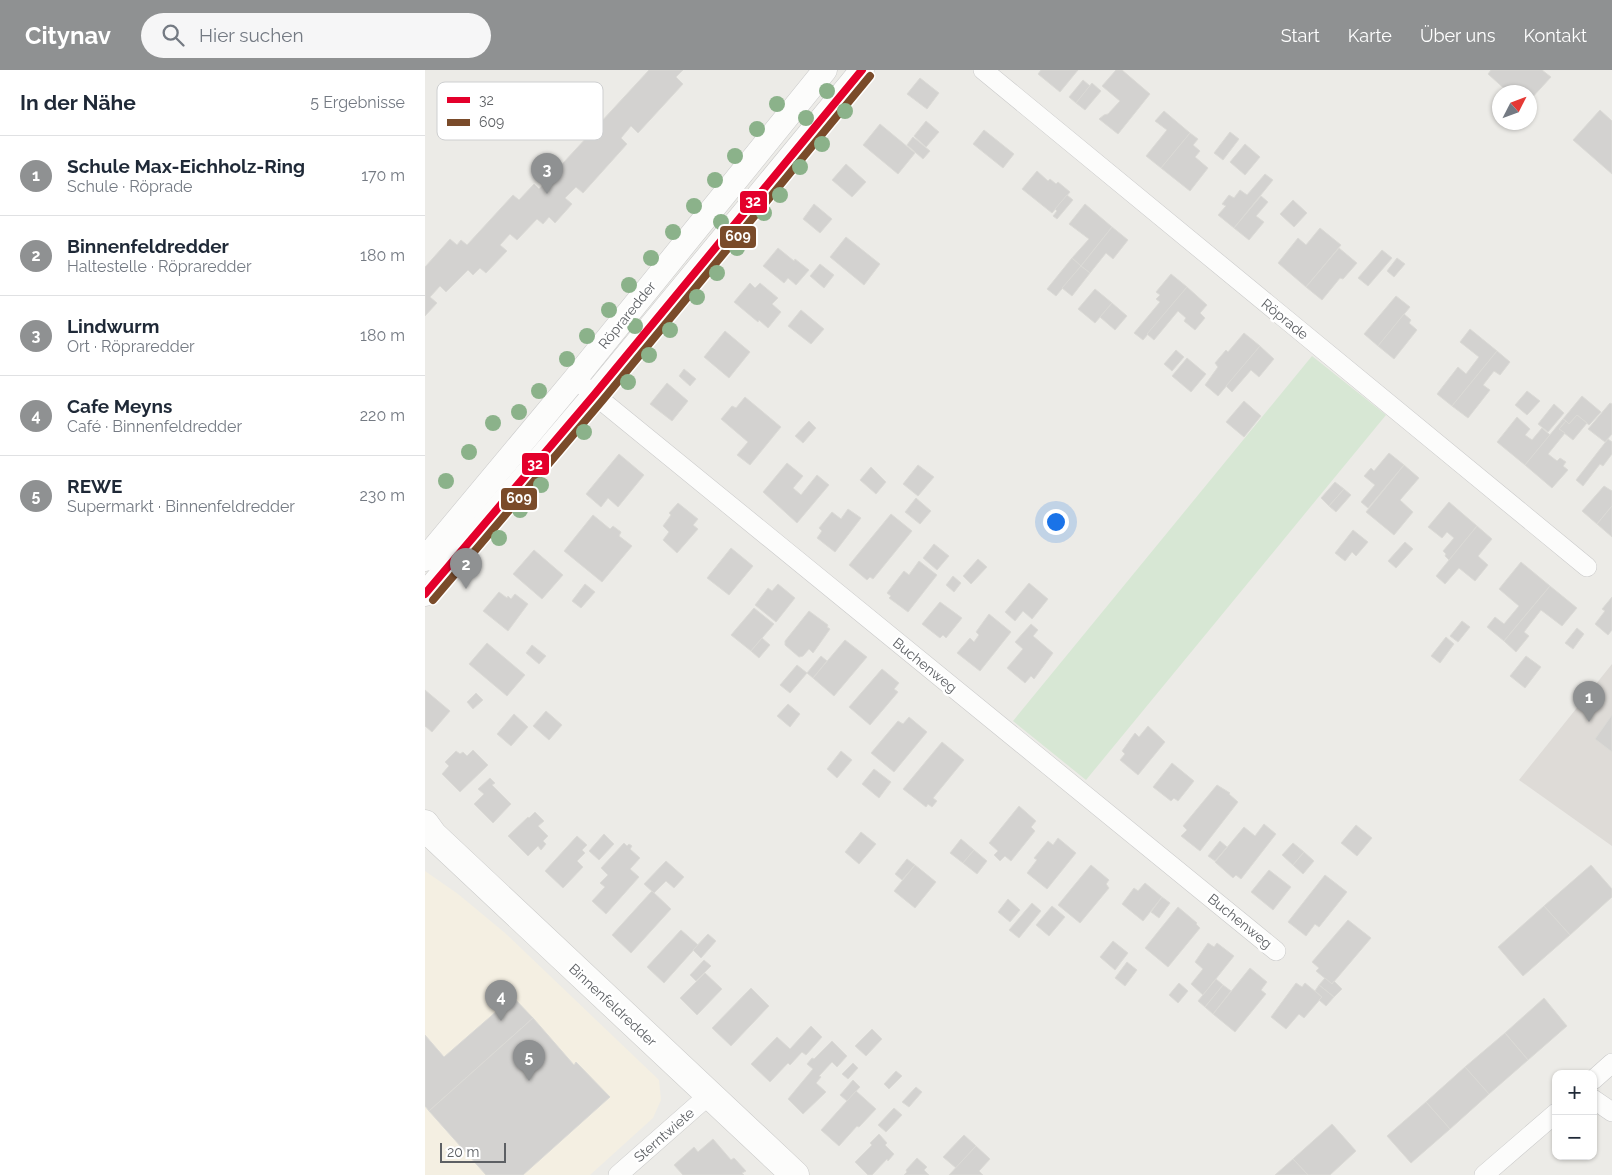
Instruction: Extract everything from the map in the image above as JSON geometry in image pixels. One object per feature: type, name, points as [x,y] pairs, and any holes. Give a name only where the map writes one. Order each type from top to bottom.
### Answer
[{"type":"main road","name":"Binnenfeldredder","points":[[428,830],[795,1175]]},
{"type":"street","name":"Röpraredder","points":[[425,558],[575,379],[825,70]]},
{"type":"street","name":"Röpraredder","points":[[425,594],[594,395],[862,70]]},
{"type":"street","name":"Röprade","points":[[983,70],[1587,567]]},
{"type":"street","name":"Buchenweg","points":[[575,379],[1276,951]]},
{"type":"street","points":[[1597,1076],[1612,1063]]},
{"type":"street","name":"Sterntwiete","points":[[618,1175],[709,1095]]},
{"type":"street","points":[[1597,1102],[1612,1112]]},
{"type":"street","points":[[1484,1175],[1553,1115]]},
{"type":"shaded area","points":[[1612,664],[1612,846],[1519,780]]},
{"type":"shaded area","points":[[425,871],[458,894],[505,933],[659,1080],[661,1100],[653,1118],[590,1175],[425,1175]]},
{"type":"green space","points":[[1312,356],[1386,415],[1086,780],[1013,721]]},
{"type":"building","points":[[649,70],[683,70],[676,77],[683,84],[638,133],[631,126],[621,138],[627,144],[583,193],[576,187],[565,198],[572,204],[555,223],[549,217],[543,224],[537,219],[517,240],[510,234],[500,245],[507,251],[486,273],[480,268],[473,275],[468,270],[446,292],[440,286],[430,297],[437,303],[425,316],[425,267],[450,239],[457,245],[461,240],[467,245],[513,195],[519,200],[534,184],[539,189],[584,140],[603,140],[603,120]]},
{"type":"building","points":[[1041,70],[1078,70],[1060,92],[1038,74]]},
{"type":"building","points":[[1116,70],[1122,70],[1150,94],[1118,134],[1099,119],[1108,114],[1120,101],[1102,86]]},
{"type":"building","points":[[1491,70],[1542,70],[1551,77],[1537,92],[1537,85],[1500,85],[1488,74]]},
{"type":"building","points":[[920,78],[939,93],[927,109],[907,94]]},
{"type":"building","points":[[1083,80],[1090,86],[1076,103],[1069,97]]},
{"type":"building","points":[[1092,83],[1101,91],[1085,110],[1076,103]]},
{"type":"building","points":[[1600,110],[1612,121],[1612,174],[1573,140]]},
{"type":"building","points":[[1164,111],[1190,133],[1161,168],[1146,156],[1167,130],[1155,121]]},
{"type":"building","points":[[926,121],[939,132],[926,147],[914,136]]},
{"type":"building","points":[[880,124],[915,153],[898,174],[863,145]]},
{"type":"building","points":[[984,130],[1014,154],[1003,168],[973,144]]},
{"type":"building","points":[[1230,132],[1239,139],[1223,160],[1214,153]]},
{"type":"building","points":[[1190,133],[1198,139],[1193,145],[1200,151],[1195,157],[1208,168],[1190,191],[1161,168]]},
{"type":"building","points":[[913,137],[930,151],[923,159],[907,145]]},
{"type":"building","points":[[1245,144],[1260,157],[1245,175],[1230,162]]},
{"type":"building","points":[[846,164],[866,182],[852,197],[832,180]]},
{"type":"building","points":[[1037,171],[1048,181],[1050,179],[1056,184],[1058,182],[1070,192],[1052,213],[1022,189]]},
{"type":"building","points":[[1265,174],[1273,180],[1234,228],[1218,215],[1226,206],[1222,204],[1229,195],[1234,198],[1240,190],[1247,195]]},
{"type":"building","points":[[1067,195],[1073,200],[1057,219],[1053,216],[1057,211],[1055,209]]},
{"type":"building","points":[[1261,196],[1268,202],[1256,216],[1264,222],[1249,240],[1234,228]]},
{"type":"building","points":[[1293,200],[1307,213],[1294,227],[1280,214]]},
{"type":"building","points":[[814,204],[832,219],[820,233],[803,219]]},
{"type":"building","points":[[1085,204],[1112,227],[1081,266],[1072,258],[1089,239],[1069,224]]},
{"type":"building","points":[[1112,227],[1128,240],[1113,259],[1106,253],[1090,273],[1081,266]]},
{"type":"building","points":[[1320,228],[1341,245],[1306,287],[1278,263],[1298,238],[1306,245]]},
{"type":"building","points":[[846,237],[880,264],[864,285],[830,257]]},
{"type":"building","points":[[778,248],[809,270],[796,285],[788,278],[784,283],[763,266]]},
{"type":"building","points":[[1339,248],[1357,263],[1343,279],[1340,278],[1322,300],[1306,287]]},
{"type":"building","points":[[1382,250],[1392,258],[1368,286],[1358,278]]},
{"type":"building","points":[[1072,258],[1081,266],[1056,296],[1047,289]]},
{"type":"building","points":[[1397,258],[1405,264],[1394,277],[1387,271]]},
{"type":"building","points":[[820,264],[834,275],[824,288],[810,276]]},
{"type":"building","points":[[1081,266],[1090,273],[1072,296],[1062,288]]},
{"type":"building","points":[[1171,274],[1187,287],[1143,340],[1134,333],[1160,302],[1156,299],[1160,295],[1156,292]]},
{"type":"building","points":[[750,283],[755,288],[760,283],[778,298],[772,304],[781,312],[768,328],[734,302]]},
{"type":"building","points":[[1187,287],[1207,305],[1200,313],[1205,318],[1195,330],[1184,321],[1186,318],[1178,311],[1154,340],[1147,334]]},
{"type":"building","points":[[1095,289],[1112,303],[1095,323],[1078,309]]},
{"type":"building","points":[[1396,296],[1410,307],[1378,346],[1364,334]]},
{"type":"building","points":[[1112,303],[1127,316],[1115,330],[1100,317]]},
{"type":"building","points":[[801,310],[824,329],[811,344],[788,326]]},
{"type":"building","points":[[1404,314],[1411,320],[1409,323],[1417,330],[1394,359],[1378,346]]},
{"type":"building","points":[[1470,329],[1497,351],[1452,406],[1437,394],[1458,367],[1466,374],[1479,357],[1460,342]]},
{"type":"building","points":[[725,331],[750,352],[729,378],[704,357]]},
{"type":"building","points":[[1244,333],[1260,346],[1218,396],[1205,385],[1218,367],[1215,363],[1226,350],[1228,352]]},
{"type":"building","points":[[1260,346],[1274,359],[1259,377],[1251,370],[1232,392],[1226,386]]},
{"type":"building","points":[[1176,350],[1184,357],[1172,371],[1164,364]]},
{"type":"building","points":[[1497,351],[1510,362],[1500,375],[1494,371],[1483,385],[1490,390],[1468,418],[1452,406]]},
{"type":"building","points":[[1187,358],[1206,374],[1191,392],[1172,376]]},
{"type":"building","points":[[684,369],[696,379],[690,386],[679,376]]},
{"type":"building","points":[[667,383],[688,401],[672,421],[650,404]]},
{"type":"building","points":[[1527,391],[1540,401],[1527,415],[1515,405]]},
{"type":"building","points":[[1582,396],[1601,412],[1589,425],[1577,415],[1569,424],[1563,419]]},
{"type":"building","points":[[745,397],[781,427],[750,465],[737,455],[748,442],[721,419],[732,406],[736,408]]},
{"type":"building","points":[[1244,401],[1261,416],[1244,437],[1226,422]]},
{"type":"building","points":[[1610,403],[1612,404],[1612,434],[1605,442],[1588,429]]},
{"type":"building","points":[[1554,404],[1564,413],[1548,432],[1538,424]]},
{"type":"building","points":[[1577,415],[1587,423],[1573,440],[1559,429],[1566,421],[1569,424]]},
{"type":"building","points":[[1517,417],[1530,429],[1525,435],[1532,440],[1542,428],[1550,435],[1525,465],[1497,442]]},
{"type":"building","points":[[1563,419],[1566,421],[1559,429],[1565,433],[1548,454],[1557,461],[1560,458],[1566,462],[1563,466],[1568,470],[1552,488],[1525,465]]},
{"type":"building","points":[[809,421],[816,428],[803,443],[795,436]]},
{"type":"building","points":[[1608,439],[1612,442],[1612,454],[1603,466],[1600,464],[1583,486],[1576,480]]},
{"type":"building","points":[[1389,453],[1404,465],[1368,508],[1361,502],[1375,485],[1364,476],[1371,468],[1374,471]]},
{"type":"building","points":[[619,454],[644,475],[618,507],[608,498],[601,507],[586,494]]},
{"type":"building","points":[[787,463],[803,476],[793,488],[801,495],[817,475],[829,485],[797,523],[763,492]]},
{"type":"building","points":[[918,465],[934,477],[918,496],[903,484]]},
{"type":"building","points":[[1404,465],[1419,478],[1400,500],[1413,512],[1394,535],[1366,512]]},
{"type":"building","points":[[871,467],[886,482],[876,494],[860,480]]},
{"type":"building","points":[[1335,482],[1344,489],[1329,506],[1321,498]]},
{"type":"building","points":[[1604,486],[1612,491],[1612,506],[1597,524],[1582,511]]},
{"type":"building","points":[[1344,489],[1351,495],[1336,512],[1329,506]]},
{"type":"building","points":[[916,498],[931,511],[920,524],[905,512]]},
{"type":"building","points":[[1449,502],[1477,526],[1449,560],[1443,551],[1454,538],[1447,532],[1442,538],[1428,527]]},
{"type":"building","points":[[678,503],[698,519],[693,525],[698,529],[677,553],[663,540],[669,532],[663,526],[671,515],[669,513]]},
{"type":"building","points":[[1612,506],[1612,537],[1597,524]]},
{"type":"building","points":[[848,509],[861,518],[835,552],[817,538],[822,531],[819,528],[832,512],[841,519]]},
{"type":"building","points":[[891,514],[912,531],[873,579],[870,577],[867,580],[849,565]]},
{"type":"building","points":[[593,515],[610,529],[613,526],[621,532],[619,536],[632,546],[602,582],[564,551]]},
{"type":"building","points":[[1477,526],[1492,539],[1478,556],[1488,565],[1475,581],[1459,568],[1445,584],[1436,576]]},
{"type":"building","points":[[1353,530],[1368,542],[1356,556],[1352,552],[1345,561],[1335,553]]},
{"type":"building","points":[[1405,542],[1413,549],[1396,568],[1388,561]]},
{"type":"building","points":[[934,544],[949,556],[937,570],[923,558]]},
{"type":"building","points":[[731,548],[753,566],[729,595],[707,578]]},
{"type":"building","points":[[534,550],[563,575],[542,599],[513,574]]},
{"type":"building","points":[[978,559],[987,567],[971,584],[963,576]]},
{"type":"building","points":[[919,561],[937,575],[908,612],[889,598],[891,596],[887,593],[904,571],[909,575]]},
{"type":"building","points":[[1521,562],[1550,586],[1504,641],[1487,627],[1495,617],[1504,624],[1519,606],[1499,589]]},
{"type":"building","points":[[953,576],[961,583],[954,592],[946,585]]},
{"type":"building","points":[[1029,583],[1048,599],[1032,619],[1023,611],[1015,621],[1005,612]]},
{"type":"building","points":[[585,584],[595,592],[581,608],[572,601]]},
{"type":"building","points":[[778,584],[795,598],[776,622],[755,605],[768,588],[772,591]]},
{"type":"building","points":[[1550,586],[1577,608],[1562,626],[1541,610],[1524,632],[1529,636],[1516,652],[1504,641]]},
{"type":"building","points":[[499,592],[511,599],[515,594],[528,604],[508,631],[483,611]]},
{"type":"building","points":[[1612,597],[1612,630],[1608,635],[1595,624],[1605,611],[1602,609]]},
{"type":"building","points":[[940,602],[962,618],[946,638],[943,635],[940,638],[922,624]]},
{"type":"building","points":[[754,608],[774,624],[751,651],[731,635]]},
{"type":"building","points":[[809,611],[828,625],[827,627],[830,629],[813,653],[809,649],[803,656],[799,657],[785,645],[785,641]]},
{"type":"building","points":[[989,614],[1011,632],[980,671],[957,653],[970,638],[974,642],[979,635],[976,632]]},
{"type":"building","points":[[1462,621],[1470,627],[1458,642],[1450,636]]},
{"type":"building","points":[[1031,624],[1038,630],[1033,636],[1053,653],[1034,679],[1031,676],[1025,683],[1007,668],[1023,649],[1015,642]]},
{"type":"building","points":[[1577,628],[1584,634],[1573,649],[1565,643]]},
{"type":"building","points":[[1446,637],[1454,644],[1440,663],[1431,656]]},
{"type":"building","points":[[762,638],[770,645],[759,658],[751,651]]},
{"type":"building","points":[[845,640],[867,657],[834,696],[813,678]]},
{"type":"building","points":[[487,643],[525,675],[507,696],[469,664]]},
{"type":"building","points":[[532,645],[546,656],[539,664],[526,653]]},
{"type":"building","points":[[821,656],[827,661],[813,678],[807,673]]},
{"type":"building","points":[[1526,656],[1541,667],[1525,688],[1510,676]]},
{"type":"building","points":[[797,665],[807,673],[790,693],[780,685]]},
{"type":"building","points":[[882,669],[899,683],[894,689],[898,692],[870,725],[849,707]]},
{"type":"building","points":[[425,690],[450,711],[432,732],[425,726]]},
{"type":"building","points":[[476,693],[483,700],[473,709],[467,702]]},
{"type":"building","points":[[788,704],[800,714],[790,727],[777,716]]},
{"type":"building","points":[[546,711],[562,725],[549,740],[533,726]]},
{"type":"building","points":[[514,714],[528,727],[511,746],[497,734]]},
{"type":"building","points":[[1612,715],[1612,752],[1595,739]]},
{"type":"building","points":[[909,717],[927,732],[894,772],[871,753],[898,721],[903,724]]},
{"type":"building","points":[[1148,726],[1165,742],[1138,775],[1120,760],[1125,754],[1122,751],[1135,733],[1139,737]]},
{"type":"building","points":[[942,742],[964,760],[933,798],[937,801],[932,807],[928,804],[926,807],[903,789]]},
{"type":"building","points":[[473,750],[488,765],[460,792],[442,774],[449,766],[445,762],[456,751],[460,754],[463,752],[467,756]]},
{"type":"building","points":[[841,751],[852,760],[837,778],[827,769]]},
{"type":"building","points":[[1172,763],[1194,781],[1178,801],[1174,798],[1171,801],[1153,787]]},
{"type":"building","points":[[874,769],[891,782],[879,798],[862,784]]},
{"type":"building","points":[[490,778],[495,783],[492,785],[511,804],[493,823],[474,804],[484,794],[478,789]]},
{"type":"building","points":[[1217,785],[1230,793],[1238,802],[1200,851],[1181,836],[1187,830],[1183,826]]},
{"type":"building","points":[[1019,806],[1036,821],[1031,827],[1035,831],[1011,861],[1005,856],[1000,861],[994,855],[998,851],[989,843]]},
{"type":"building","points":[[535,812],[544,821],[538,826],[548,836],[543,841],[546,844],[541,850],[538,846],[528,856],[508,836]]},
{"type":"building","points":[[1264,824],[1276,834],[1241,879],[1236,875],[1233,878],[1215,862],[1244,827],[1255,836]]},
{"type":"building","points":[[1356,825],[1372,838],[1357,856],[1341,843]]},
{"type":"building","points":[[861,832],[876,844],[859,864],[845,852]]},
{"type":"building","points":[[604,834],[614,844],[599,860],[589,851]]},
{"type":"building","points":[[577,836],[587,845],[582,850],[585,853],[577,861],[583,867],[563,888],[545,871]]},
{"type":"building","points":[[1058,838],[1076,853],[1047,889],[1027,873],[1037,860],[1034,858],[1048,841],[1053,845]]},
{"type":"building","points":[[961,839],[974,850],[963,863],[950,853]]},
{"type":"building","points":[[1220,841],[1227,847],[1215,861],[1208,856]]},
{"type":"building","points":[[624,843],[627,846],[629,844],[632,846],[630,849],[640,858],[630,869],[639,877],[606,914],[592,901],[605,887],[600,883],[608,875],[601,868]]},
{"type":"building","points":[[1293,843],[1304,852],[1293,865],[1282,855]]},
{"type":"building","points":[[974,850],[987,861],[977,874],[963,863]]},
{"type":"building","points":[[1304,852],[1314,861],[1303,874],[1293,865]]},
{"type":"building","points":[[907,859],[915,865],[902,880],[895,874]]},
{"type":"building","points":[[666,861],[684,877],[674,888],[666,881],[654,893],[644,884]]},
{"type":"building","points":[[915,865],[936,882],[915,908],[894,891]]},
{"type":"building","points":[[1091,865],[1109,880],[1106,884],[1109,888],[1080,923],[1058,905]]},
{"type":"building","points":[[1591,865],[1612,889],[1612,897],[1570,935],[1544,906]]},
{"type":"building","points":[[1269,870],[1291,887],[1273,910],[1251,892]]},
{"type":"building","points":[[1325,875],[1347,892],[1319,927],[1315,924],[1306,936],[1288,922]]},
{"type":"building","points":[[1145,883],[1162,897],[1143,921],[1122,904],[1134,888],[1138,891]]},
{"type":"building","points":[[652,891],[671,909],[631,953],[612,935]]},
{"type":"building","points":[[1162,897],[1170,903],[1159,918],[1151,912]]},
{"type":"building","points":[[1008,899],[1020,910],[1010,922],[998,912]]},
{"type":"building","points":[[1032,903],[1041,911],[1019,938],[1009,930]]},
{"type":"building","points":[[1052,906],[1065,917],[1049,936],[1036,925]]},
{"type":"building","points":[[1544,906],[1570,935],[1523,976],[1498,947]]},
{"type":"building","points":[[1178,907],[1197,923],[1200,928],[1168,967],[1145,948]]},
{"type":"building","points":[[1348,920],[1371,938],[1332,984],[1316,971],[1319,968],[1312,962]]},
{"type":"building","points":[[681,930],[698,945],[664,983],[647,967]]},
{"type":"building","points":[[708,934],[716,941],[701,958],[693,950]]},
{"type":"building","points":[[1113,941],[1128,953],[1115,970],[1100,957]]},
{"type":"building","points":[[1208,943],[1214,947],[1217,943],[1234,956],[1203,995],[1191,984],[1203,969],[1195,962]]},
{"type":"building","points":[[704,960],[711,966],[696,981],[690,975]]},
{"type":"building","points":[[1127,962],[1137,970],[1125,986],[1115,978]]},
{"type":"building","points":[[1250,968],[1267,982],[1261,990],[1266,994],[1235,1032],[1213,1014]]},
{"type":"building","points":[[705,973],[722,989],[697,1015],[680,998]]},
{"type":"building","points":[[1325,978],[1332,984],[1334,981],[1342,989],[1334,997],[1319,985]]},
{"type":"building","points":[[1216,979],[1223,985],[1205,1007],[1198,1001]]},
{"type":"building","points":[[1179,983],[1188,991],[1178,1003],[1169,995]]},
{"type":"building","points":[[1296,983],[1302,987],[1305,983],[1322,997],[1304,1018],[1299,1014],[1286,1029],[1271,1017]]},
{"type":"building","points":[[1223,985],[1231,991],[1213,1014],[1205,1007]]},
{"type":"building","points":[[1319,985],[1334,997],[1326,1006],[1319,1000],[1322,997],[1315,991]]},
{"type":"building","points":[[751,988],[769,1006],[731,1046],[712,1028]]},
{"type":"building","points":[[513,997],[533,1018],[429,1111],[425,1106],[425,1035],[444,1057]]},
{"type":"building","points":[[1544,998],[1567,1026],[1528,1060],[1505,1033]]},
{"type":"building","points":[[533,1018],[574,1065],[576,1062],[610,1097],[523,1175],[486,1175],[429,1111]]},
{"type":"building","points":[[811,1026],[822,1037],[806,1055],[802,1052],[790,1065],[788,1063],[770,1082],[751,1064],[777,1037],[790,1049]]},
{"type":"building","points":[[872,1029],[882,1039],[866,1056],[855,1046]]},
{"type":"building","points":[[1505,1033],[1528,1060],[1489,1094],[1465,1067]]},
{"type":"building","points":[[832,1041],[847,1056],[837,1067],[832,1062],[819,1076],[821,1077],[816,1083],[826,1092],[803,1114],[788,1099],[813,1069],[807,1064]]},
{"type":"building","points":[[853,1063],[858,1068],[848,1079],[842,1074]]},
{"type":"building","points":[[1465,1067],[1489,1094],[1450,1129],[1426,1102]]},
{"type":"building","points":[[896,1071],[902,1076],[889,1089],[884,1084]]},
{"type":"building","points":[[853,1080],[860,1087],[847,1101],[840,1095]]},
{"type":"building","points":[[916,1087],[922,1092],[909,1107],[902,1102]]},
{"type":"building","points":[[856,1091],[876,1109],[839,1146],[821,1130]]},
{"type":"building","points":[[1426,1102],[1450,1129],[1411,1163],[1387,1136]]},
{"type":"building","points":[[894,1108],[902,1115],[886,1132],[878,1125]]},
{"type":"building","points":[[1332,1124],[1356,1151],[1330,1175],[1308,1175],[1293,1159]]},
{"type":"building","points":[[879,1134],[887,1143],[885,1145],[894,1154],[872,1175],[868,1175],[855,1162],[872,1145],[870,1143]]},
{"type":"building","points":[[964,1135],[976,1146],[956,1168],[943,1157]]},
{"type":"building","points":[[713,1139],[731,1160],[734,1158],[746,1171],[742,1173],[744,1175],[683,1175],[674,1165],[694,1147],[698,1152]]},
{"type":"building","points":[[976,1146],[990,1159],[979,1171],[983,1175],[949,1175]]},
{"type":"building","points":[[917,1158],[927,1167],[924,1170],[929,1175],[904,1175],[907,1172],[906,1170]]},
{"type":"building","points":[[1293,1159],[1308,1175],[1275,1175]]},
{"type":"transit line","name":"32","points":[[425,594],[594,395],[862,70]]},
{"type":"transit line","name":"609","points":[[433,600],[602,401],[870,76]]},
{"type":"place","name":"Lindwurm","points":[[547,194]]},
{"type":"place","name":"Binnenfeldredder","points":[[466,589]]},
{"type":"place","name":"Schule Max-Eichholz-Ring","points":[[1589,722]]},
{"type":"place","name":"Cafe Meyns","points":[[501,1021]]},
{"type":"place","name":"REWE","points":[[529,1081]]}]
